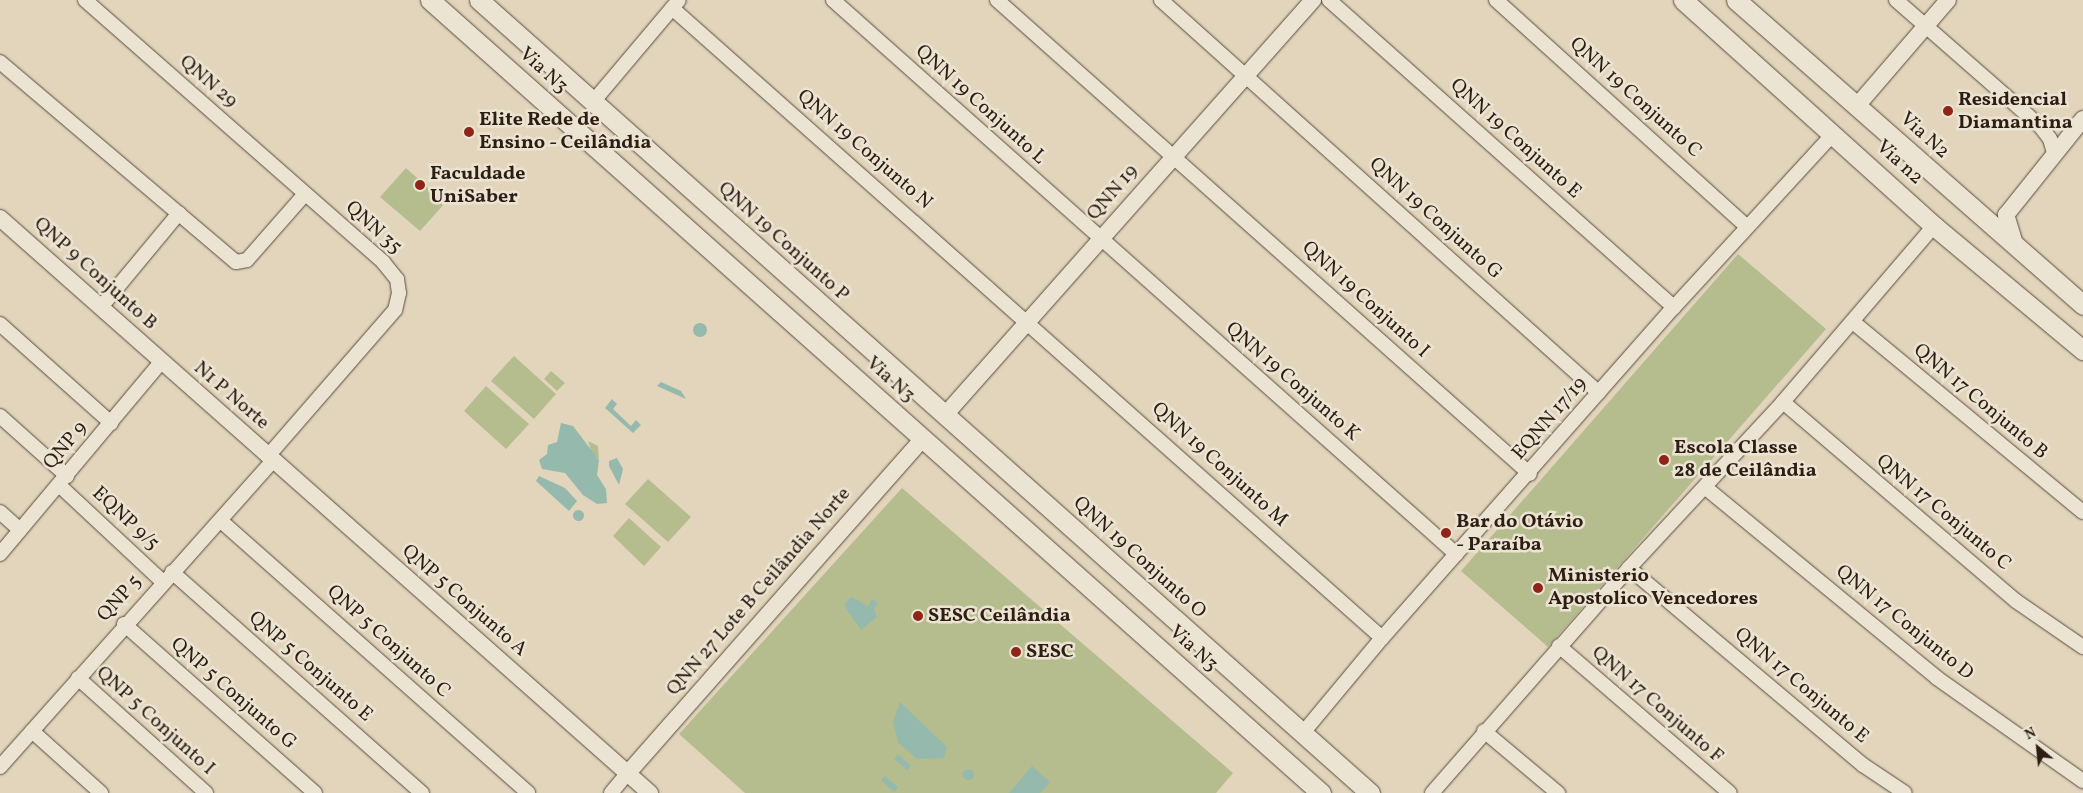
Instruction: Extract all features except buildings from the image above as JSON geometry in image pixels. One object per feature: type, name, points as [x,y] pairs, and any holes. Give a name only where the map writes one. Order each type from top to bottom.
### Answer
[{"type":"main road","name":"Via N3","points":[[430,0],[1321,793]]},
{"type":"main road","name":"Via n2","points":[[1683,0],[1934,226]]},
{"type":"main road","points":[[1731,0],[1755,17]]},
{"type":"main road","name":"Via N2","points":[[1736,0],[2017,249],[2083,304]]},
{"type":"main road","name":"Via N3","points":[[485,2],[592,102]]},
{"type":"main road","name":"QNN 19 Conjunto P","points":[[592,102],[945,415]]},
{"type":"main road","points":[[604,155],[656,189],[710,238],[719,238],[725,233],[722,218]]},
{"type":"main road","points":[[1934,226],[2083,350]]},
{"type":"main road","points":[[731,268],[728,261],[732,250],[740,247],[748,249],[808,306],[841,324]]},
{"type":"main road","points":[[1988,271],[2052,313],[2083,339]]},
{"type":"main road","name":"QNN 19 Conjunto O","points":[[945,415],[1302,734]]},
{"type":"main road","points":[[946,460],[988,485],[1118,601],[1126,604],[1134,601],[1138,592],[1135,585]]},
{"type":"main road","points":[[1143,635],[1140,628],[1141,620],[1148,615],[1156,615],[1286,731],[1328,757]]},
{"type":"main road","points":[[1302,734],[1370,793]]},
{"type":"street","name":"QNN 29","points":[[85,0],[304,194]]},
{"type":"street","name":"QNN 19 Conjunto L","points":[[833,0],[1100,240]]},
{"type":"street","name":"QNN 19 Conjunto I","points":[[997,0],[1530,474]]},
{"type":"street","name":"QNN 19 Conjunto G","points":[[1161,0],[1599,393]]},
{"type":"street","name":"QNN 19","points":[[945,415],[1030,322],[1244,74],[1313,0]]},
{"type":"street","name":"QNN 19 Conjunto E","points":[[1329,0],[1674,307]]},
{"type":"street","name":"QNN 19 Conjunto C","points":[[1496,0],[1748,226]]},
{"type":"street","points":[[1896,0],[2044,130],[2054,153]]},
{"type":"street","points":[[1856,107],[1948,0]]},
{"type":"street","points":[[592,102],[676,4]]},
{"type":"street","name":"QNN 19 Conjunto N","points":[[676,4],[1030,322]]},
{"type":"street","points":[[0,62],[231,258],[240,262],[249,257],[304,194]]},
{"type":"street","points":[[2017,249],[2006,215],[2083,119]]},
{"type":"street","name":"EQNN 17/19","points":[[1302,734],[1382,638],[1530,474],[1674,307],[1833,134]]},
{"type":"street","name":"QNN 35","points":[[270,459],[395,310],[399,293],[391,270],[304,194]]},
{"type":"street","points":[[101,307],[180,213]]},
{"type":"street","name":"QNP 9 Conjunto B","points":[[0,218],[101,307],[160,363]]},
{"type":"street","points":[[1432,793],[1484,731],[1629,568],[1706,488],[1783,402],[1934,226]]},
{"type":"street","name":"QNN 19 Conjunto K","points":[[1100,240],[1456,554]]},
{"type":"street","name":"QNN 19 Conjunto M","points":[[1030,322],[1382,638]]},
{"type":"street","name":"QNN 17 Conjunto B","points":[[1853,322],[2083,512]]},
{"type":"street","points":[[0,324],[111,423]]},
{"type":"street","name":"N1 P Norte","points":[[160,363],[270,459]]},
{"type":"street","name":"QNP 9","points":[[0,554],[160,363]]},
{"type":"street","name":"QNN 17 Conjunto C","points":[[1783,402],[2016,601],[2083,647]]},
{"type":"street","name":"EQNP 9/5","points":[[0,416],[63,480],[167,577]]},
{"type":"street","name":"QNN 27 Lote B Ceilândia Norte","points":[[628,773],[922,439]]},
{"type":"street","name":"QNP 5","points":[[0,767],[124,624],[221,521],[270,459]]},
{"type":"street","name":"QNP 5 Conjunto A","points":[[270,459],[650,793]]},
{"type":"street","name":"QNN 17 Conjunto D","points":[[1706,488],[1937,678],[2083,781]]},
{"type":"street","points":[[0,512],[20,530]]},
{"type":"street","name":"QNP 5 Conjunto C","points":[[221,521],[528,793]]},
{"type":"street","name":"QNN 17 Conjunto E","points":[[1629,568],[1863,764],[1904,793]]},
{"type":"street","name":"QNP 5 Conjunto E","points":[[167,577],[422,793]]},
{"type":"street","name":"QNP 5 Conjunto G","points":[[124,624],[315,793]]},
{"type":"street","name":"QNN 17 Conjunto F","points":[[1559,646],[1730,793]]},
{"type":"street","name":"QNP 5 Conjunto I","points":[[78,678],[206,793]]},
{"type":"street","points":[[32,731],[101,793]]},
{"type":"street","points":[[1484,731],[1558,793]]},
{"type":"street","points":[[611,793],[628,773]]},
{"type":"green space","points":[[406,168],[445,203],[420,231],[380,197]]},
{"type":"green space","points":[[1738,254],[1826,329],[1548,647],[1461,571]]},
{"type":"green space","points":[[514,356],[556,394],[534,419],[491,381]]},
{"type":"green space","points":[[551,371],[565,383],[557,391],[544,379]]},
{"type":"green space","points":[[486,386],[529,424],[506,449],[464,411]]},
{"type":"green space","points":[[588,441],[598,446],[599,459],[592,453]]},
{"type":"green space","points":[[648,479],[691,517],[668,542],[625,504]]},
{"type":"green space","name":"SESC Ceilândia","points":[[902,488],[1233,773],[1216,793],[745,793],[679,734]]},
{"type":"green space","points":[[629,518],[661,547],[644,566],[613,536]]},
{"type":"water","points":[[697,323],[703,323],[707,330],[703,337],[697,337],[693,333],[693,327]]},
{"type":"water","points":[[661,382],[681,391],[686,399],[657,386]]},
{"type":"water","points":[[612,399],[617,404],[613,409],[631,426],[636,420],[641,425],[633,433],[605,408]]},
{"type":"water","points":[[561,423],[573,426],[599,460],[597,475],[606,489],[607,503],[597,504],[583,495],[565,473],[542,469],[539,460],[547,454],[548,445],[557,442]]},
{"type":"water","points":[[617,458],[623,469],[619,485],[609,466],[609,461]]},
{"type":"water","points":[[539,476],[565,488],[577,501],[569,511],[536,481]]},
{"type":"water","points":[[578,509],[584,515],[578,521],[572,515]]},
{"type":"water","points":[[851,597],[868,606],[872,599],[878,603],[874,609],[877,617],[861,630],[846,609],[845,604]]},
{"type":"water","points":[[900,702],[947,747],[944,758],[917,759],[898,742],[893,722]]},
{"type":"water","points":[[898,754],[911,766],[907,770],[894,759]]},
{"type":"water","points":[[1032,766],[1050,782],[1040,793],[1009,793]]},
{"type":"water","points":[[968,768],[974,774],[968,780],[962,774]]},
{"type":"water","points":[[885,776],[898,787],[894,792],[881,780]]},
{"type":"place","name":"Residencial Diamantina","points":[[1948,111]]},
{"type":"place","name":"Elite Rede de Ensino - Ceilândia","points":[[469,132]]},
{"type":"place","name":"Faculdade UniSaber","points":[[420,185]]},
{"type":"place","name":"Escola Classe 28 de Ceilândia","points":[[1664,460]]},
{"type":"place","name":"Bar do Otávio - Paraíba","points":[[1446,533]]},
{"type":"place","name":"Ministerio Apostolico Vencedores","points":[[1538,588]]},
{"type":"place","name":"SESC Ceilândia","points":[[918,616]]},
{"type":"place","name":"SESC","points":[[1016,652]]}]
